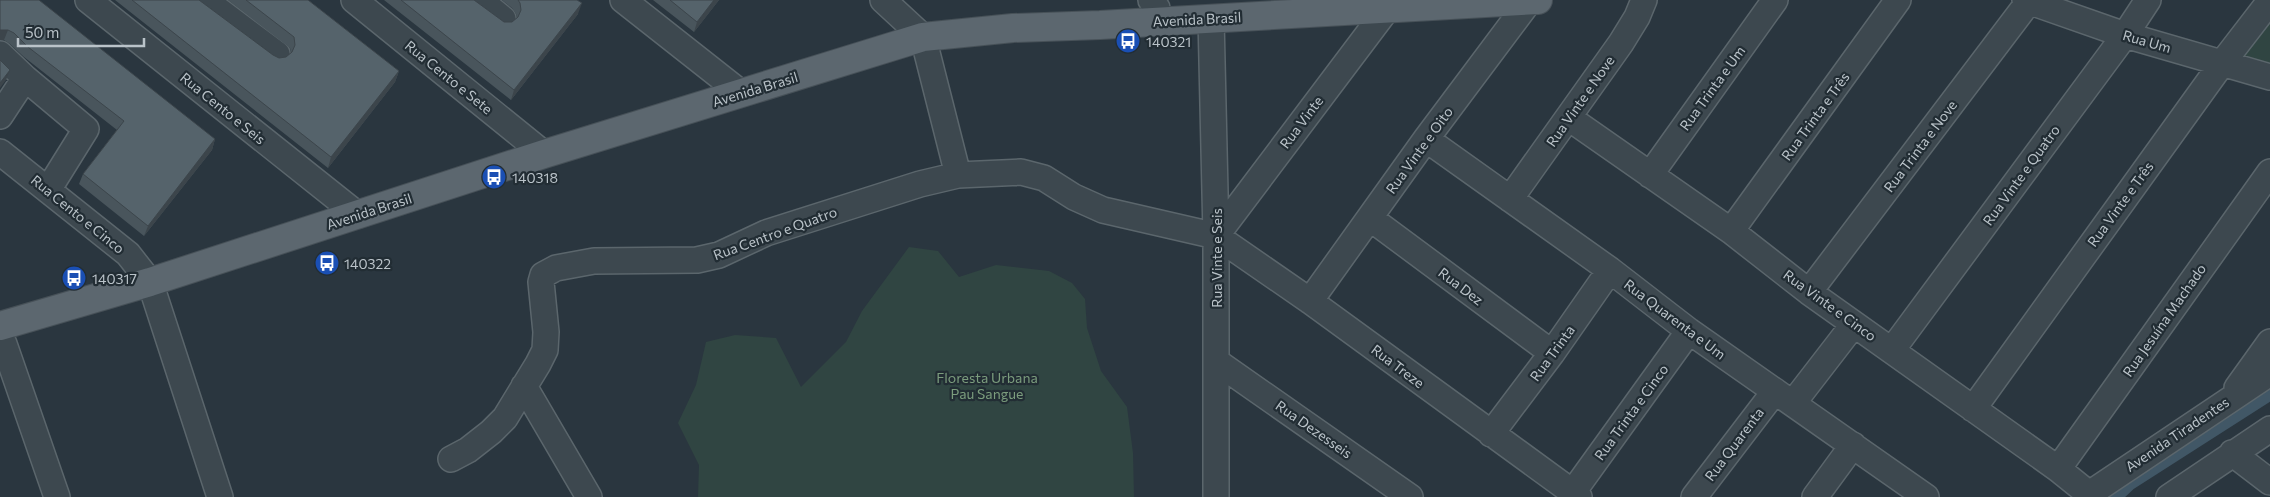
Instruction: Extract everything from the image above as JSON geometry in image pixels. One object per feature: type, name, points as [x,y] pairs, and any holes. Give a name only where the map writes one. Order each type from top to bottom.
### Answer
[{"type":"main road","name":"Avenida Brasil","points":[[0,326],[150,282],[544,154],[923,37],[1161,11],[1211,18],[1538,0]]},
{"type":"street","name":"Rua Cento e Seis","points":[[88,0],[358,215]]},
{"type":"street","points":[[205,0],[277,54]]},
{"type":"street","name":"Rua Cento e Sete","points":[[354,0],[544,154]]},
{"type":"street","points":[[480,0],[503,19]]},
{"type":"street","points":[[624,0],[741,93]]},
{"type":"street","points":[[883,0],[923,37],[958,175]]},
{"type":"street","name":"Rua Vinte e Oito","points":[[1310,301],[1426,139],[1530,0]]},
{"type":"street","name":"Rua Vinte e Nove","points":[[1510,199],[1621,43],[1637,17],[1644,0]]},
{"type":"street","name":"Rua Trinta e Um","points":[[1650,175],[1775,0]]},
{"type":"street","name":"Rua Trinta e Três","points":[[1731,231],[1898,0]]},
{"type":"street","name":"Rua Vinte e Quatro","points":[[1892,350],[2148,0]]},
{"type":"street","name":"Rua Um","points":[[2028,1],[2124,35],[2270,77]]},
{"type":"street","name":"Rua Trinta e Nove","points":[[1809,292],[2028,1]]},
{"type":"street","name":"Rua Vinte e Três","points":[[1973,408],[2223,62],[2270,1]]},
{"type":"street","name":"Rua Vinte","points":[[1216,236],[1387,9]]},
{"type":"street","name":"Rua Vinte e Seis","points":[[1211,18],[1216,236],[1216,490]]},
{"type":"street","points":[[0,54],[24,78],[86,129],[48,190]]},
{"type":"street","points":[[0,116],[24,78]]},
{"type":"street","name":"Rua Vinte e Cinco","points":[[1569,118],[1731,231],[1809,292],[2058,469],[2087,495]]},
{"type":"street","name":"Rua Quarenta e Um","points":[[1426,139],[1610,270],[1689,331],[1926,497]]},
{"type":"street","name":"Rua Cento e Cinco","points":[[0,152],[128,254],[150,282]]},
{"type":"street","name":"Rua Centro e Quatro","points":[[451,459],[468,450],[505,418],[545,350],[546,332],[541,282],[543,275],[556,268],[594,261],[697,260],[719,255],[766,233],[920,184],[958,175],[1021,172],[1044,178],[1074,197],[1103,210],[1216,236]]},
{"type":"street","name":"Rua Jesuína Machado","points":[[2058,469],[2270,172]]},
{"type":"street","name":"Rua Dez","points":[[1370,218],[1552,354]]},
{"type":"street","name":"Rua Treze","points":[[1216,236],[1310,301],[1576,495]]},
{"type":"street","name":"Rua Trinta","points":[[1491,434],[1552,354],[1610,270]]},
{"type":"street","points":[[150,282],[220,497]]},
{"type":"street","name":"Rua Quarenta","points":[[1694,497],[1784,397],[1854,324]]},
{"type":"street","name":"Rua Trinta e Cinco","points":[[1576,495],[1689,331]]},
{"type":"street","points":[[0,336],[57,497]]},
{"type":"street","points":[[2230,398],[2270,342]]},
{"type":"street","name":"Rua Dezesseis","points":[[1217,362],[1410,497]]},
{"type":"street","name":"Avenida Tiradentes","points":[[2087,495],[2270,373]]},
{"type":"street","points":[[524,386],[589,497]]},
{"type":"street","points":[[2169,497],[2270,429]]},
{"type":"street","points":[[1815,497],[1853,445]]},
{"type":"street","points":[[2232,453],[2270,482]]},
{"type":"street","points":[[1216,490],[1236,497]]},
{"type":"green space","points":[[2270,12],[2270,70],[2236,59]]},
{"type":"green space","name":"Floresta Urbana Pau Sangue","points":[[909,247],[938,251],[959,277],[996,265],[1049,271],[1072,283],[1085,299],[1087,328],[1101,371],[1127,407],[1133,453],[1134,497],[698,497],[699,465],[678,423],[696,385],[706,342],[735,335],[776,338],[801,387],[846,342],[862,311]]},
{"type":"building","points":[[0,0],[39,0],[215,139],[148,226],[83,174],[124,121],[28,47],[14,33],[8,30],[0,30]]},
{"type":"building","points":[[132,0],[199,0],[279,58],[286,57],[292,52],[295,45],[294,37],[246,0],[308,0],[399,71],[331,157]]},
{"type":"building","points":[[401,0],[474,0],[504,22],[512,22],[518,17],[521,10],[518,0],[577,0],[582,3],[514,90]]},
{"type":"building","points":[[670,0],[714,0],[697,22]]},
{"type":"building","points":[[0,60],[10,70],[0,83]]},
{"type":"waterway","points":[[2112,497],[2128,482],[2270,391]]},
{"type":"place","name":"140321","points":[[1128,41]]},
{"type":"place","name":"140318","points":[[494,177]]},
{"type":"place","name":"140322","points":[[327,263]]},
{"type":"place","name":"140317","points":[[74,278]]}]
